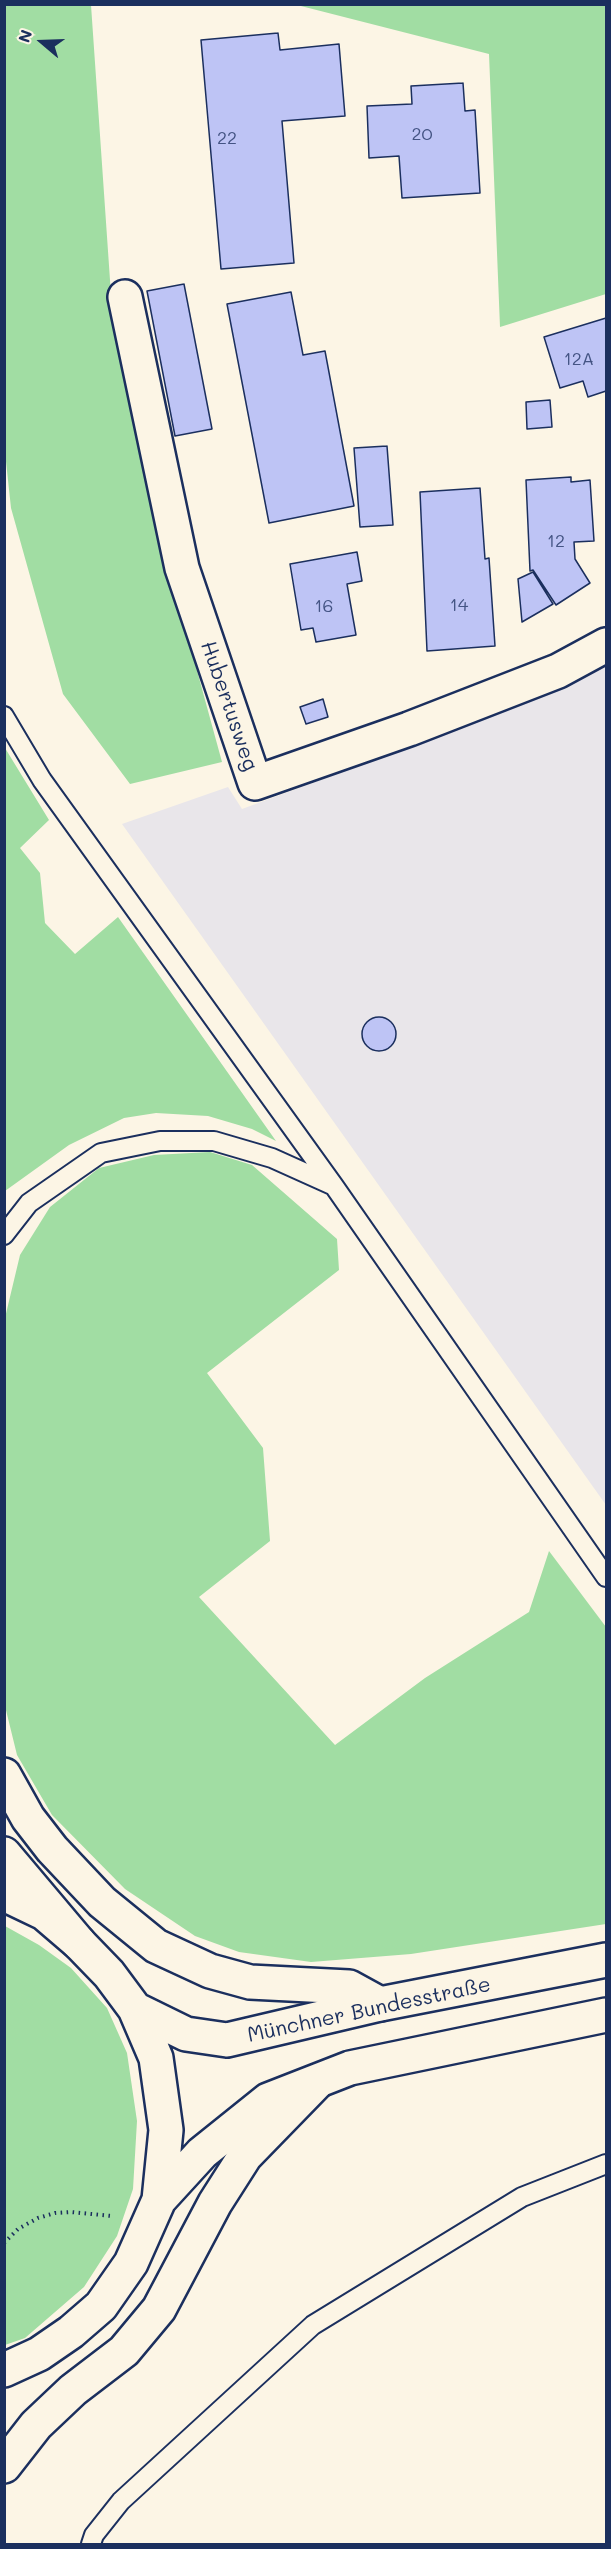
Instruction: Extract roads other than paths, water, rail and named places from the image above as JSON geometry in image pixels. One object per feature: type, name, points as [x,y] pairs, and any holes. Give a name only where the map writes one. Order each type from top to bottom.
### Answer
[{"type":"main road","name":"Hubertusweg","points":[[125,297],[182,568],[255,783],[558,671],[606,645]]},
{"type":"main road","points":[[4,1774],[28,1818],[52,1850],[102,1902],[156,1946],[210,1971],[250,1982],[349,1987],[380,2004]]},
{"type":"main road","points":[[4,1854],[79,1943]]},
{"type":"main road","name":"Münchner Bundesstraße","points":[[4,1894],[44,1913],[79,1943],[109,1974],[135,2009],[156,2058],[166,2130],[159,2200],[132,2263],[102,2306],[71,2332],[39,2354],[4,2370]]},
{"type":"main road","name":"Münchner Bundesstraße","points":[[135,2009],[186,2034],[227,2040],[380,2004],[606,1960]]},
{"type":"main road","name":"Münchner Bundesstraße","points":[[159,2200],[202,2153],[268,2100],[350,2068],[606,2015]]},
{"type":"main road","points":[[4,2466],[36,2425],[73,2390],[124,2351],[159,2309],[215,2203],[245,2156],[316,2083]]},
{"type":"lane","points":[[4,716],[42,780],[334,1186],[606,1577]]},
{"type":"lane","points":[[4,1235],[29,1203],[101,1153],[160,1141],[214,1141],[272,1158],[334,1186]]},
{"type":"lane","points":[[91,2544],[94,2535],[121,2501],[313,2325],[522,2198],[606,2164]]}]
